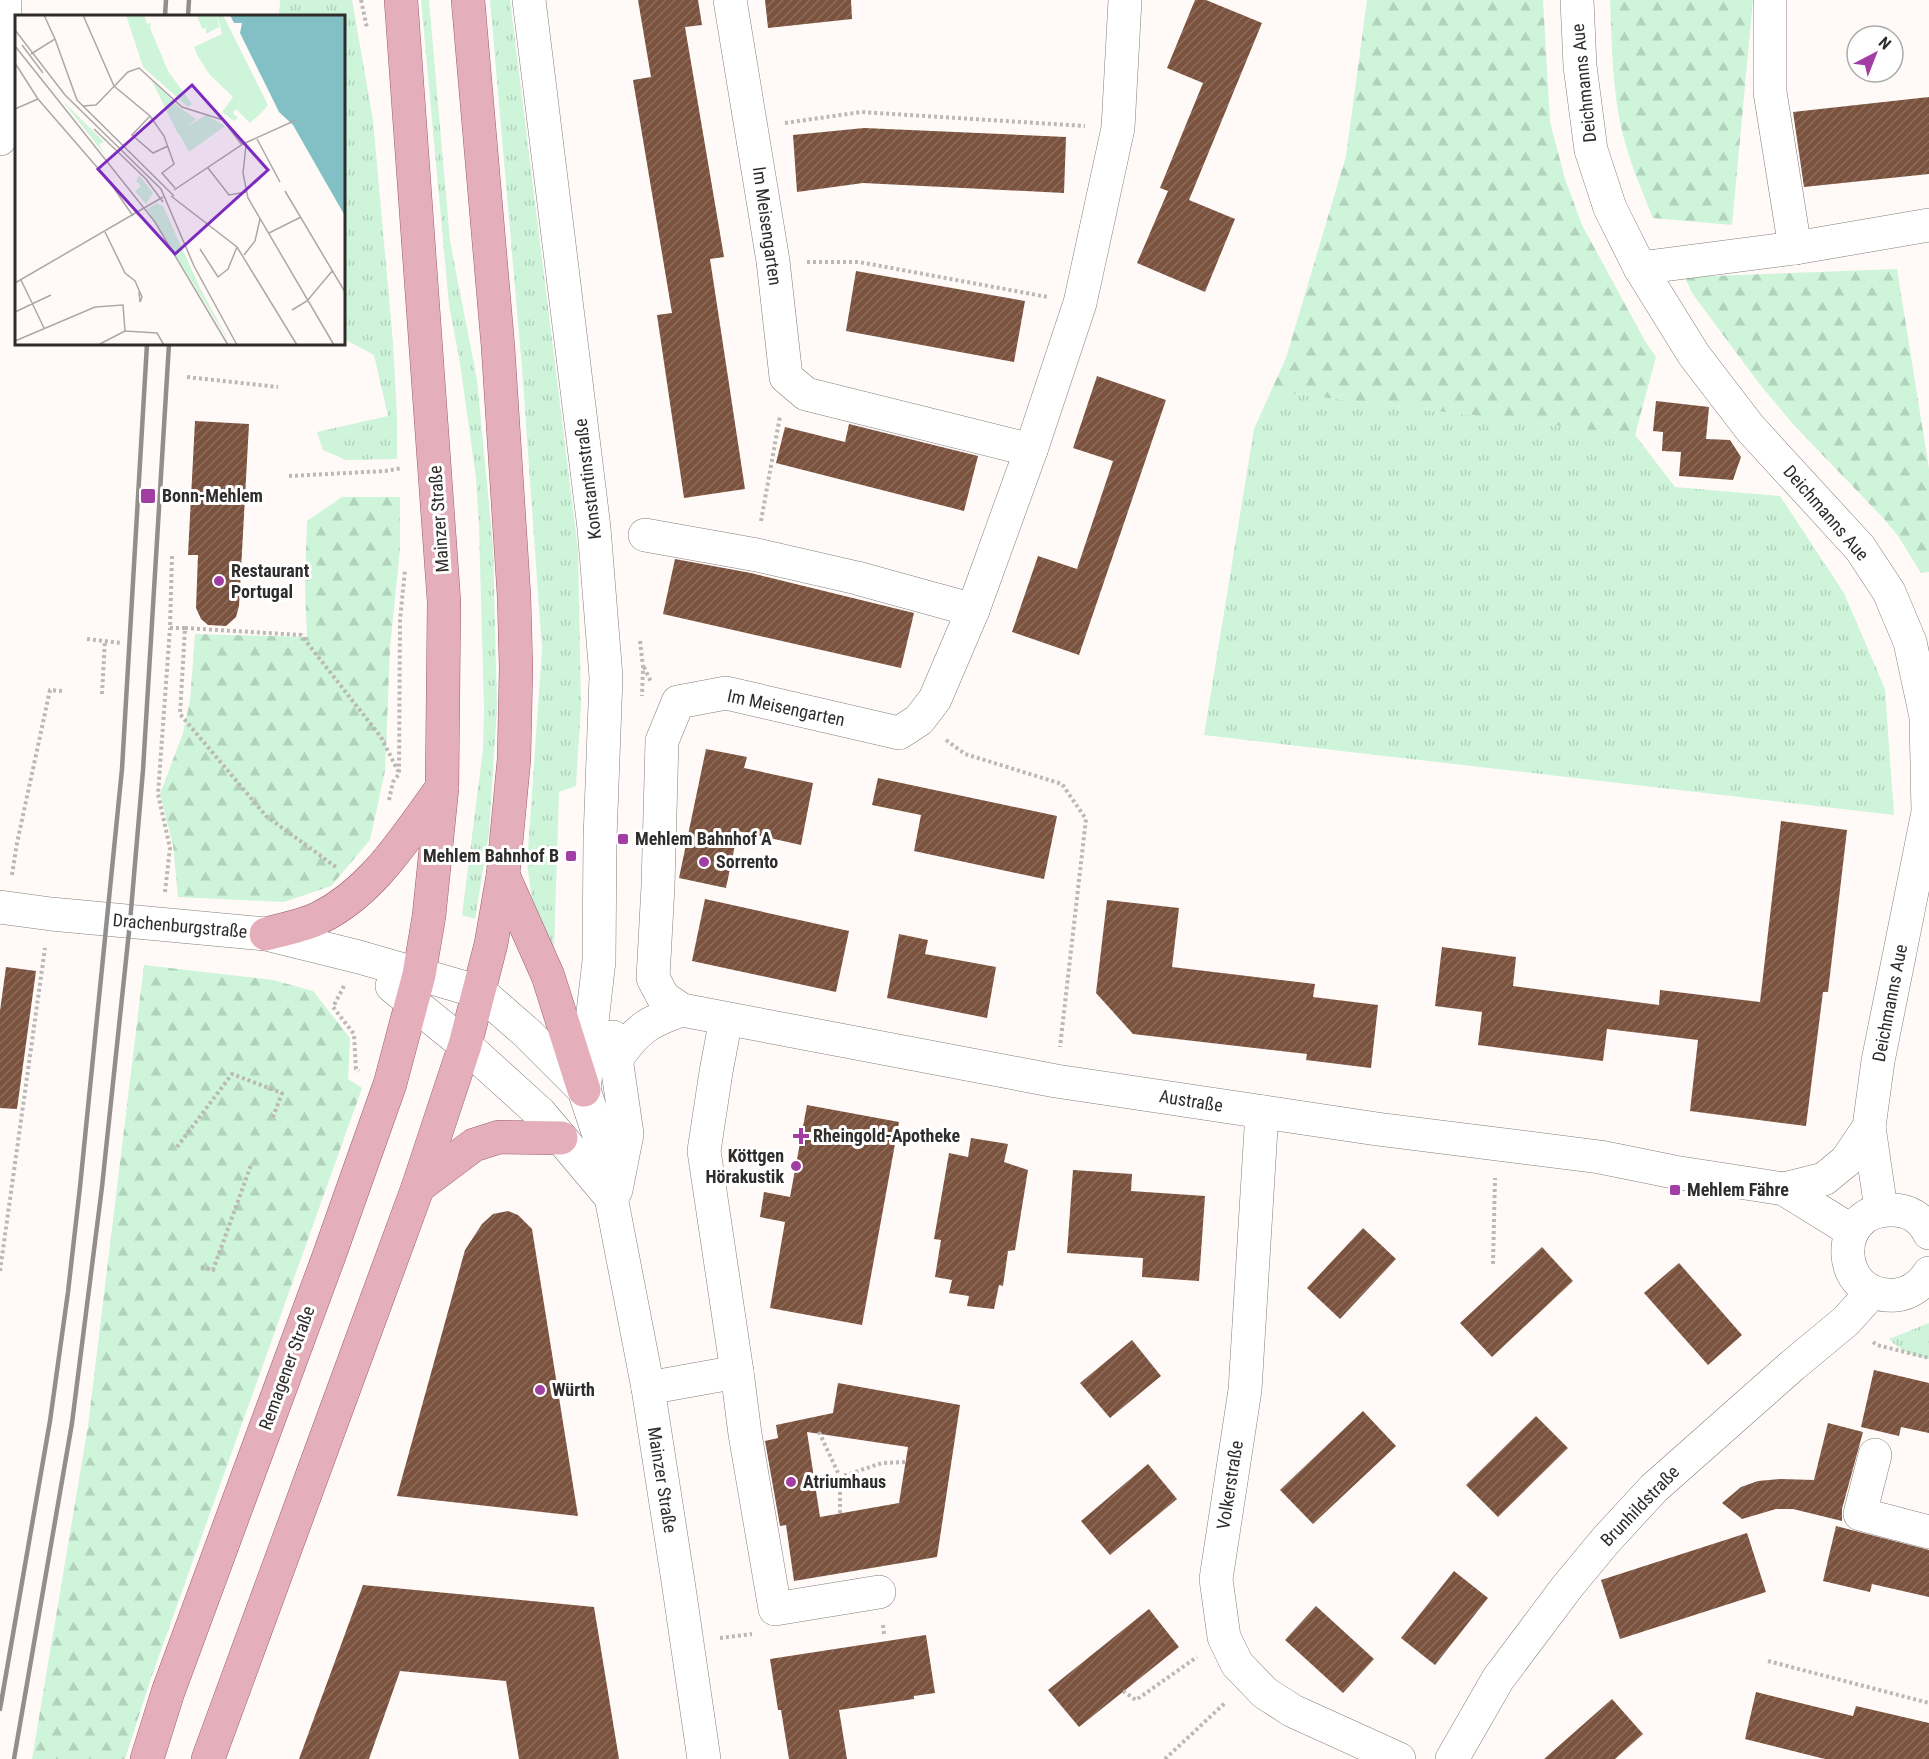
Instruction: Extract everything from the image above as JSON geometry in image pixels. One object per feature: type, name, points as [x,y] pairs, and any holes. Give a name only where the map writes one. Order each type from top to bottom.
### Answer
[{"type":"main road","name":"Mainzer Straße","points":[[401,0],[444,602],[441,788],[429,916],[415,989]]},
{"type":"main road","points":[[208,1759],[418,1186],[465,1045],[480,992],[503,875],[514,759],[516,668],[514,596],[497,336],[468,0]]},
{"type":"main road","points":[[266,934],[318,919],[364,888],[387,863],[441,788]]},
{"type":"main road","points":[[503,875],[548,976],[584,1090]]},
{"type":"main road","name":"Remagener Straße","points":[[147,1759],[168,1692],[390,1084],[415,989]]},
{"type":"main road","points":[[418,1186],[474,1145],[499,1137],[561,1138]]},
{"type":"street","points":[[0,139],[1,49],[5,0]]},
{"type":"street","name":"Konstantinstraße","points":[[529,0],[594,528],[606,677],[600,839],[599,961],[584,1090]]},
{"type":"street","name":"Im Meisengarten","points":[[730,0],[773,261],[786,377]]},
{"type":"street","name":"Im Meisengarten","points":[[682,1010],[663,997],[653,978],[662,741],[678,702],[726,693],[899,734],[919,720],[934,699],[973,610],[1031,450],[1080,303],[1118,128],[1125,0]]},
{"type":"street","name":"Deichmanns Aue","points":[[1577,0],[1580,66],[1591,150],[1610,208],[1640,267],[1694,356],[1750,428],[1860,548],[1889,592],[1910,642],[1926,717],[1928,812],[1878,1061],[1869,1127],[1881,1209]]},
{"type":"street","points":[[1770,0],[1770,92],[1795,248]]},
{"type":"street","points":[[1640,267],[1795,248],[1929,225]]},
{"type":"street","points":[[786,377],[806,394],[1031,450]]},
{"type":"street","points":[[645,535],[756,555],[857,578],[973,610]]},
{"type":"street","name":"Drachenburgstraße","points":[[4,908],[266,934],[359,957],[415,989]]},
{"type":"street","name":"Konstantinstraße","points":[[599,961],[617,1058]]},
{"type":"street","name":"Mainzer Straße","points":[[415,989],[480,992],[584,1090],[599,1135],[648,1388],[704,1759]]},
{"type":"street","name":"Mainzer Straße","points":[[415,989],[465,1045],[540,1113],[612,1200]]},
{"type":"street","name":"Austraße","points":[[617,1058],[632,1036],[653,1020],[682,1010],[1056,1081],[1262,1112],[1600,1157],[1674,1172],[1784,1189],[1824,1179],[1846,1161],[1869,1127]]},
{"type":"street","points":[[726,1018],[704,1151],[746,1434],[775,1609],[879,1592]]},
{"type":"street","name":"Mainzer Straße","points":[[612,1200],[627,1134],[617,1058]]},
{"type":"street","name":"Volkerstraße","points":[[1262,1112],[1245,1390],[1216,1579],[1224,1637],[1237,1664],[1265,1693],[1293,1711],[1399,1759]]},
{"type":"street","name":"Austraße","points":[[1784,1189],[1852,1232]]},
{"type":"street","points":[[1929,1233],[1916,1217],[1902,1210],[1881,1209],[1864,1217],[1852,1232],[1848,1246],[1848,1262],[1854,1276],[1872,1292],[1885,1296],[1901,1294],[1915,1289],[1929,1273]]},
{"type":"street","name":"Brunhildstraße","points":[[1452,1759],[1498,1678],[1606,1540],[1654,1488],[1846,1321],[1872,1292]]},
{"type":"street","points":[[648,1388],[737,1372]]},
{"type":"street","points":[[1875,1455],[1860,1514],[1929,1532]]},
{"type":"path","points":[[362,0],[367,33]]},
{"type":"path","points":[[752,128],[861,112],[1118,128]]},
{"type":"path","points":[[773,261],[859,262],[1080,303]]},
{"type":"path","points":[[187,377],[279,387]]},
{"type":"path","points":[[760,529],[786,377]]},
{"type":"path","points":[[289,476],[384,471],[435,461]]},
{"type":"path","points":[[162,925],[170,848],[158,794],[170,627],[172,556]]},
{"type":"path","points":[[389,802],[393,782],[399,774],[400,620],[406,565]]},
{"type":"path","points":[[170,627],[301,635],[381,737],[399,774]]},
{"type":"path","points":[[186,628],[180,714],[266,816],[337,867]]},
{"type":"path","points":[[87,639],[122,643]]},
{"type":"path","points":[[102,694],[105,640]]},
{"type":"path","points":[[4,908],[50,690],[62,691]]},
{"type":"path","points":[[919,720],[965,754],[1062,784],[1086,819],[1056,1081]]},
{"type":"path","points":[[0,1272],[51,914]]},
{"type":"path","points":[[337,998],[333,1007],[354,1034],[356,1069],[364,1075]]},
{"type":"path","points":[[177,1147],[232,1074],[282,1093],[273,1117]]},
{"type":"path","points":[[1493,1264],[1496,1144]]},
{"type":"path","points":[[201,1267],[213,1270],[250,1165]]},
{"type":"path","points":[[1846,1321],[1877,1345],[1929,1358]]},
{"type":"path","points":[[819,1432],[840,1477],[840,1513]]},
{"type":"path","points":[[840,1477],[882,1463],[905,1462]]},
{"type":"path","points":[[1123,1691],[1136,1700],[1224,1637]]},
{"type":"path","points":[[1768,1661],[1929,1703]]},
{"type":"path","points":[[1165,1759],[1250,1678]]},
{"type":"green space","points":[[280,0],[352,0],[373,120],[393,343],[397,459],[346,460],[323,450],[317,432],[388,416],[374,355],[345,340],[345,15],[279,15]]},
{"type":"green space","points":[[421,0],[429,0],[450,241],[477,380],[493,546],[497,707],[489,833],[475,919],[462,915],[483,749],[479,526],[476,478],[460,363],[449,305]]},
{"type":"green space","points":[[490,0],[510,0],[578,550],[581,706],[576,786],[559,792],[554,951],[532,899],[527,864],[542,650],[522,368]]},
{"type":"green space","points":[[1367,0],[1543,0],[1550,122],[1565,179],[1582,225],[1656,357],[1635,435],[1287,393],[1257,422],[1286,358],[1346,156]]},
{"type":"green space","points":[[1610,0],[1753,0],[1732,225],[1653,218],[1636,177],[1619,118],[1613,68]]},
{"type":"green space","points":[[1897,269],[1929,469],[1929,572],[1921,573],[1898,536],[1884,519],[1792,423],[1758,382],[1692,293],[1685,277]]},
{"type":"green space","points":[[1287,393],[1635,435],[1675,487],[1780,496],[1844,593],[1885,689],[1894,815],[1204,735],[1254,429],[1257,422]]},
{"type":"green space","points":[[342,497],[400,497],[400,549],[390,648],[385,771],[370,840],[331,886],[284,902],[178,897],[173,845],[160,794],[183,733],[190,701],[195,634],[307,637],[305,587],[307,521]]},
{"type":"green space","points":[[144,965],[273,980],[313,991],[350,1038],[348,1079],[362,1088],[150,1681],[125,1759],[32,1759],[88,1426]]},
{"type":"green space","points":[[1929,1323],[1929,1359],[1898,1347],[1889,1339]]},
{"type":"building","points":[[638,0],[698,0],[702,25],[685,27],[724,257],[710,259],[745,489],[684,498],[657,315],[672,313],[633,80],[651,77]]},
{"type":"building","points":[[765,0],[851,0],[852,19],[768,28]]},
{"type":"building","points":[[1195,0],[1206,0],[1262,23],[1189,200],[1235,219],[1205,292],[1137,263],[1168,191],[1160,188],[1203,83],[1167,68]]},
{"type":"building","points":[[1929,97],[1929,174],[1804,187],[1793,112]]},
{"type":"building","points":[[864,128],[1066,137],[1064,193],[863,183],[797,192],[793,135]]},
{"type":"building","points":[[856,271],[1025,301],[1014,362],[846,331]]},
{"type":"building","points":[[1097,376],[1166,400],[1079,655],[1012,632],[1038,556],[1077,569],[1113,461],[1073,448]]},
{"type":"building","points":[[1656,401],[1709,407],[1706,439],[1730,440],[1741,457],[1733,480],[1679,476],[1681,452],[1662,451],[1663,432],[1653,431]]},
{"type":"building","points":[[195,421],[249,424],[239,606],[236,617],[226,626],[208,625],[201,619],[196,608],[198,555],[188,555]]},
{"type":"building","points":[[849,424],[978,456],[964,511],[776,463],[785,427],[845,442]]},
{"type":"building","points":[[675,559],[751,573],[914,613],[901,668],[663,614]]},
{"type":"building","points":[[706,749],[747,757],[744,768],[813,783],[801,845],[738,831],[726,888],[679,878]]},
{"type":"building","points":[[878,778],[1057,816],[1044,879],[914,851],[921,815],[872,805]]},
{"type":"building","points":[[1781,821],[1847,830],[1828,992],[1823,992],[1806,1126],[1690,1111],[1698,1040],[1607,1029],[1603,1061],[1478,1045],[1482,1012],[1435,1006],[1442,947],[1516,957],[1513,986],[1659,1005],[1660,990],[1760,1002]]},
{"type":"building","points":[[705,899],[849,931],[836,992],[692,961]]},
{"type":"building","points":[[1107,900],[1179,908],[1172,967],[1315,984],[1313,997],[1378,1005],[1371,1068],[1306,1060],[1307,1054],[1133,1034],[1096,993]]},
{"type":"building","points":[[899,934],[928,940],[925,954],[996,967],[987,1018],[887,998]]},
{"type":"building","points":[[6,967],[36,971],[17,1109],[0,1108],[0,1011]]},
{"type":"building","points":[[807,1105],[899,1122],[862,1325],[770,1308],[785,1222],[760,1217],[764,1192],[790,1197]]},
{"type":"building","points":[[971,1138],[1008,1144],[1004,1162],[1028,1170],[1015,1250],[1008,1251],[1003,1286],[999,1285],[994,1309],[967,1306],[969,1296],[949,1293],[952,1280],[935,1277],[941,1240],[934,1239],[949,1153],[968,1157]]},
{"type":"building","points":[[1073,1170],[1132,1174],[1131,1191],[1205,1196],[1199,1281],[1142,1277],[1143,1258],[1067,1253]]},
{"type":"building","points":[[508,1211],[518,1215],[532,1229],[578,1516],[397,1496],[465,1250],[482,1224],[493,1214]]},
{"type":"building","points":[[1363,1228],[1396,1259],[1340,1319],[1307,1288]]},
{"type":"building","points":[[1542,1247],[1573,1281],[1492,1357],[1460,1323]]},
{"type":"building","points":[[1679,1263],[1742,1335],[1708,1365],[1644,1293]]},
{"type":"building","points":[[1132,1340],[1161,1376],[1110,1418],[1080,1383]]},
{"type":"building","points":[[1874,1370],[1929,1383],[1929,1433],[1901,1427],[1899,1436],[1861,1427]]},
{"type":"building","name":"Atriumhaus","points":[[838,1383],[960,1405],[937,1557],[794,1581],[786,1525],[780,1526],[765,1441],[778,1438],[776,1425],[833,1413]],"holes":[[[807,1432],[908,1447],[899,1503],[820,1517]]]},
{"type":"building","points":[[1363,1411],[1396,1446],[1313,1524],[1280,1490]]},
{"type":"building","points":[[1536,1416],[1568,1448],[1498,1517],[1466,1485]]},
{"type":"building","points":[[1828,1423],[1863,1432],[1842,1509],[1842,1521],[1793,1509],[1776,1509],[1742,1519],[1722,1503],[1741,1487],[1758,1481],[1814,1480]]},
{"type":"building","points":[[1148,1464],[1177,1499],[1110,1555],[1081,1521]]},
{"type":"building","points":[[1836,1526],[1929,1550],[1929,1597],[1872,1584],[1870,1592],[1823,1581]]},
{"type":"building","points":[[1747,1533],[1766,1592],[1620,1639],[1601,1580]]},
{"type":"building","points":[[1454,1571],[1488,1598],[1435,1665],[1401,1638]]},
{"type":"building","points":[[363,1585],[594,1607],[619,1759],[519,1759],[506,1681],[400,1671],[369,1759],[299,1759]]},
{"type":"building","points":[[1316,1606],[1374,1659],[1343,1693],[1285,1640]]},
{"type":"building","points":[[1149,1609],[1179,1647],[1079,1727],[1048,1690]]},
{"type":"building","points":[[926,1635],[935,1693],[914,1696],[914,1699],[839,1710],[847,1759],[789,1759],[770,1659]]},
{"type":"building","points":[[1756,1692],[1853,1716],[1856,1706],[1929,1723],[1929,1759],[1825,1759],[1745,1739]]},
{"type":"building","points":[[1612,1699],[1643,1734],[1615,1759],[1544,1759]]},
{"type":"railway","points":[[165,15],[166,0]]},
{"type":"railway","points":[[188,15],[189,0]]},
{"type":"railway","points":[[0,1709],[50,1421],[80,1187],[122,769],[147,345]]},
{"type":"railway","points":[[14,1759],[72,1423],[102,1187],[130,922],[143,770],[169,345]]},
{"type":"place","name":"Bonn-Mehlem","points":[[148,496]]},
{"type":"place","name":"Restaurant Portugal","points":[[219,581]]},
{"type":"place","name":"Mehlem Bahnhof A","points":[[623,839]]},
{"type":"place","name":"Mehlem Bahnhof B","points":[[571,856]]},
{"type":"place","name":"Sorrento","points":[[704,862]]},
{"type":"place","name":"Rheingold-Apotheke","points":[[801,1136]]},
{"type":"place","name":"Köttgen Hörakustik","points":[[796,1166]]},
{"type":"place","name":"Mehlem Fähre","points":[[1675,1190]]},
{"type":"place","name":"Würth","points":[[540,1390]]},
{"type":"place","name":"Atriumhaus","points":[[791,1482]]}]
